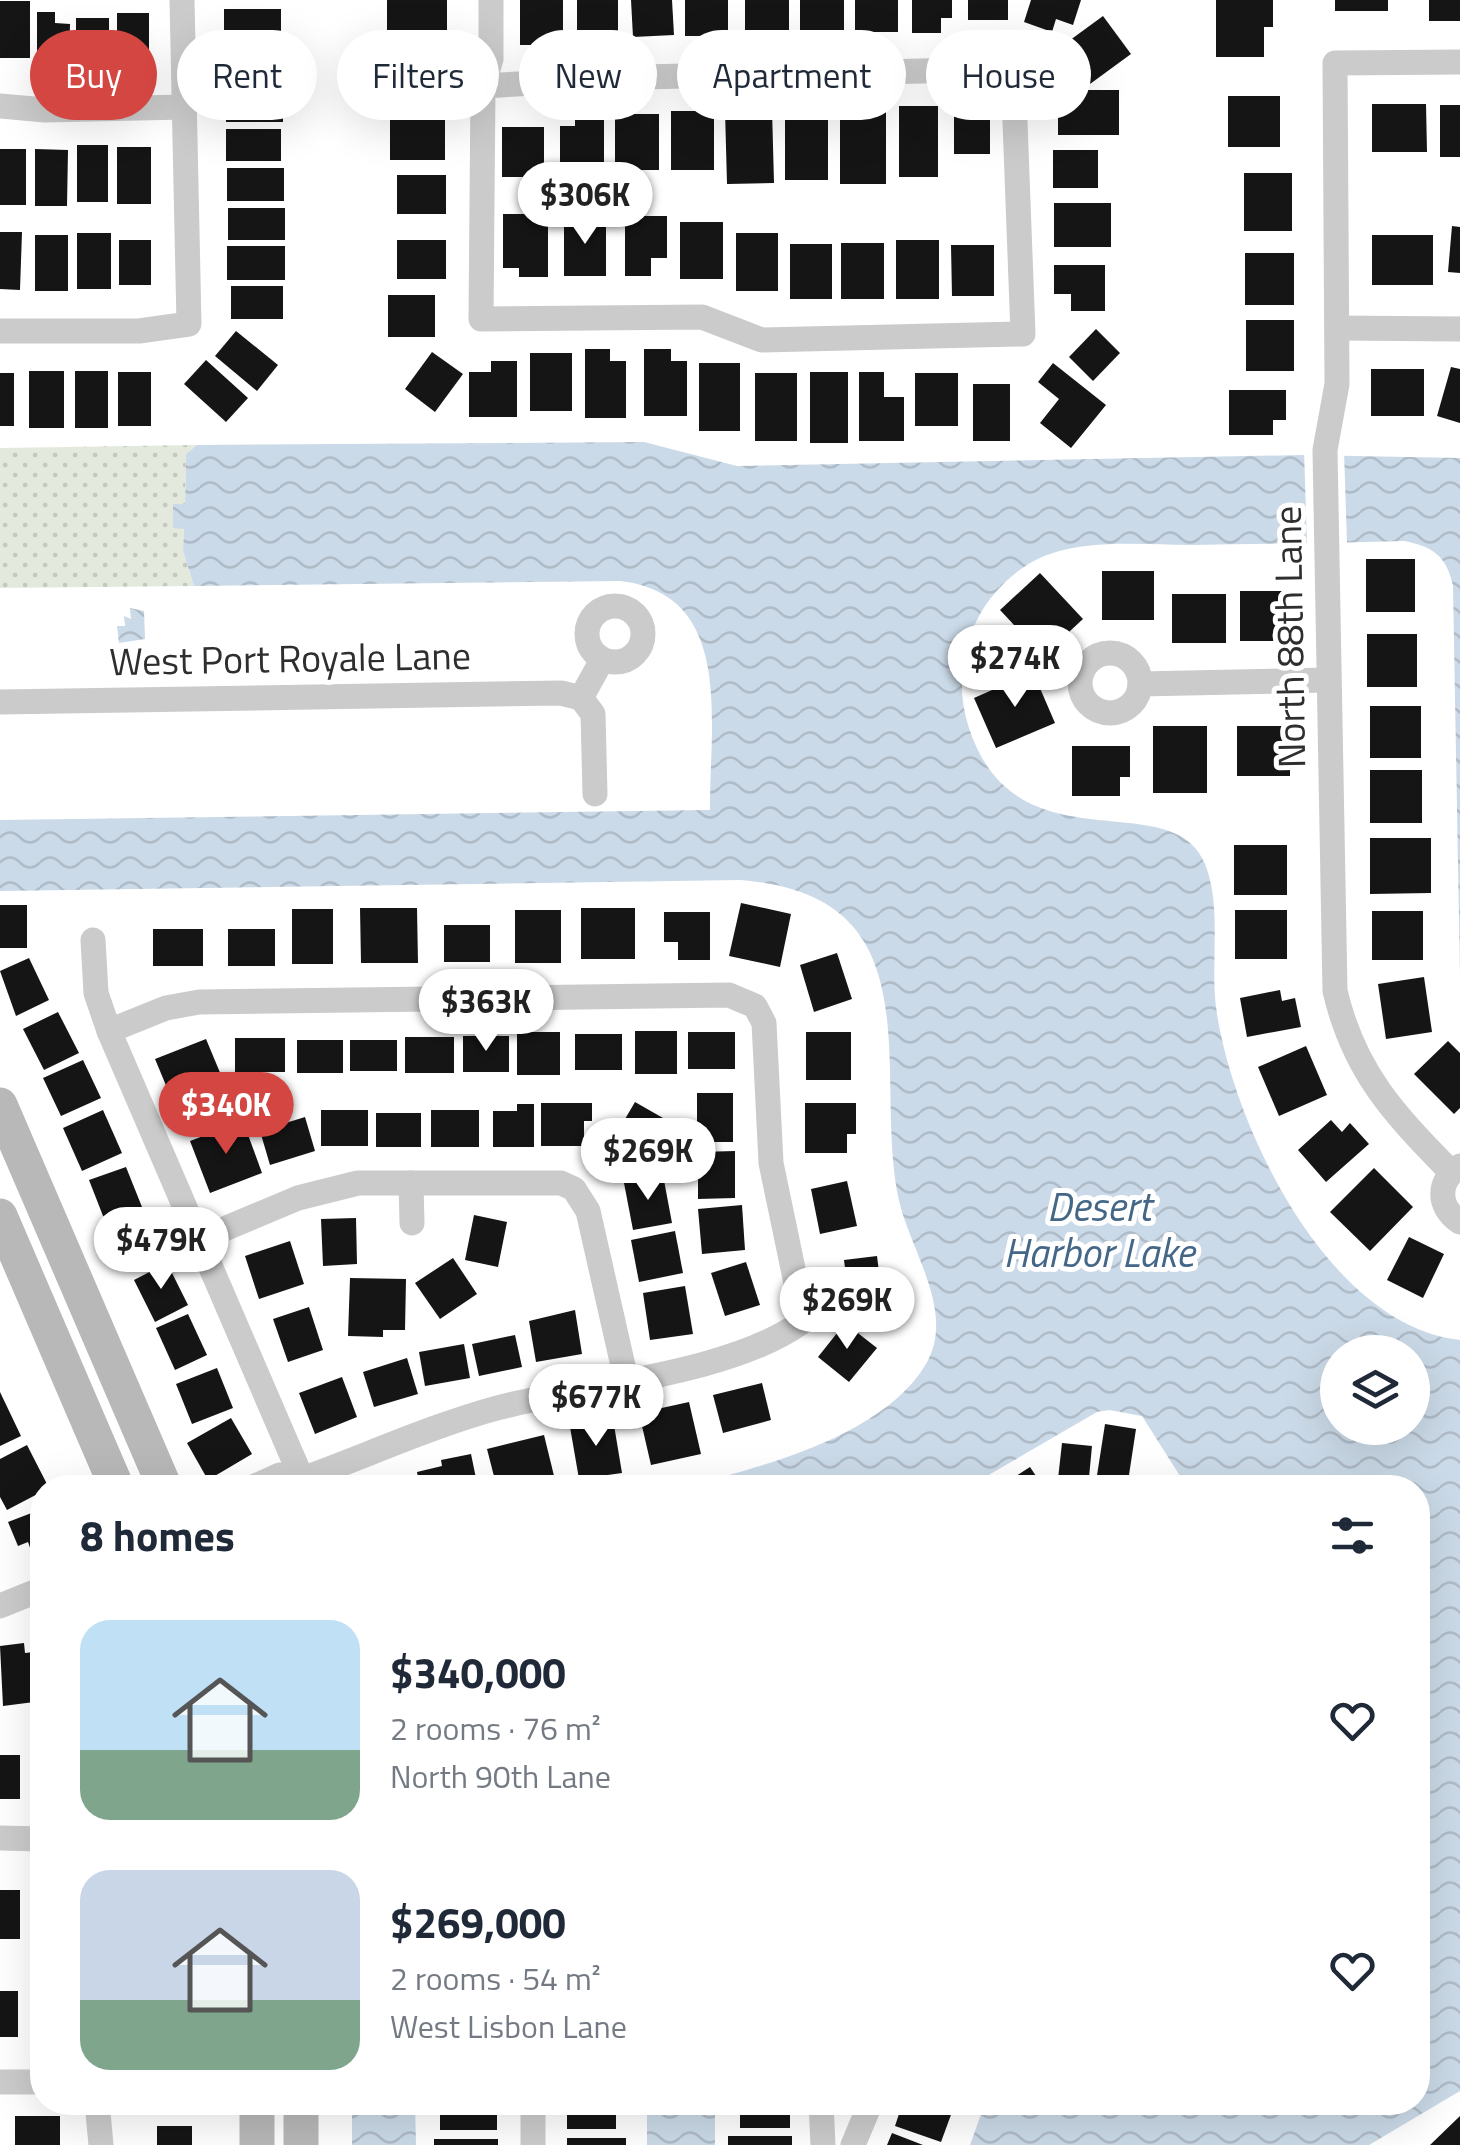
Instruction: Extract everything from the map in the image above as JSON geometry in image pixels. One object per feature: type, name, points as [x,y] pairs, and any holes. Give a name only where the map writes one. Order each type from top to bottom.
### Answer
[{"type":"main road","points":[[0,1105],[158,1475]]},
{"type":"main road","points":[[0,1216],[111,1475]]},
{"type":"main road","points":[[257,2115],[257,2145]]},
{"type":"main road","points":[[301,2115],[301,2145]]},
{"type":"street","points":[[182,0],[183,30]]},
{"type":"street","points":[[491,0],[491,30]]},
{"type":"street","name":"North 88th Lane","points":[[1460,62],[1336,63],[1338,328],[1336,384],[1326,450],[1333,961],[1341,1018],[1350,1046],[1380,1095],[1456,1169],[1442,1200],[1460,1222]]},
{"type":"street","points":[[1014,69],[1023,334],[762,340],[702,317],[481,319],[483,86],[640,77],[1014,69]]},
{"type":"street","points":[[0,106],[45,110],[177,107]]},
{"type":"street","points":[[0,331],[140,331],[190,324],[185,120]]},
{"type":"street","points":[[1338,328],[1460,329]]},
{"type":"street","points":[[595,794],[594,724],[581,698],[602,660]]},
{"type":"street","points":[[1140,684],[1327,680]]},
{"type":"street","name":"West Port Royale Lane","points":[[0,702],[561,692],[581,698]]},
{"type":"street","points":[[93,940],[96,993],[109,1030],[296,1475]]},
{"type":"street","points":[[109,1030],[166,1008],[199,1002],[729,995],[755,1006],[766,1031],[770,1162],[801,1306],[800,1324],[783,1335],[713,1360],[495,1409],[320,1475]]},
{"type":"street","points":[[198,1240],[298,1198],[358,1183],[547,1181],[574,1189],[588,1211],[626,1379]]},
{"type":"street","points":[[410,1182],[412,1224]]},
{"type":"street","points":[[0,1606],[30,1594]]},
{"type":"street","points":[[0,1838],[30,1839]]},
{"type":"street","points":[[0,2082],[30,2082]]},
{"type":"street","points":[[98,2115],[101,2145]]},
{"type":"street","points":[[533,2115],[533,2145]]},
{"type":"street","points":[[822,2115],[823,2145]]},
{"type":"street","points":[[853,2145],[866,2115]]},
{"type":"shaded area","points":[[197,445],[186,454],[185,504],[173,504],[173,528],[184,528],[183,551],[194,586],[0,588],[0,448]]},
{"type":"water","name":"Desert Harbor Lake","points":[[644,442],[737,466],[1304,455],[1460,458],[1460,975],[1453,586],[1447,567],[1437,554],[1404,541],[1120,544],[1067,549],[1018,572],[984,608],[967,644],[962,686],[969,728],[991,772],[1021,798],[1056,813],[1161,828],[1187,841],[1205,864],[1215,919],[1217,1014],[1244,1111],[1267,1164],[1296,1215],[1330,1261],[1369,1299],[1413,1327],[1460,1340],[1460,2091],[1430,2109],[1430,1475],[1179,1475],[1142,1416],[1109,1410],[1097,1412],[989,1475],[726,1475],[816,1446],[850,1430],[906,1390],[926,1364],[934,1344],[933,1301],[898,1196],[884,995],[870,953],[844,918],[802,893],[740,880],[0,891],[0,820],[710,810],[712,704],[708,668],[699,637],[683,610],[657,591],[620,581],[194,586],[183,551],[184,529],[173,528],[173,504],[185,504],[186,454],[197,445]]},
{"type":"water","points":[[130,608],[144,611],[145,639],[119,643],[117,626],[125,626],[124,616],[131,619]]},
{"type":"water","points":[[352,2115],[415,2115],[416,2145],[352,2145]]},
{"type":"water","points":[[647,2115],[715,2115],[715,2145],[647,2145]]},
{"type":"water","name":"Desert Harbor Lake","points":[[981,2115],[1420,2115],[1369,2145],[970,2145]]},
{"type":"pier","points":[[1304,450],[1344,451],[1347,543],[1307,544]]},
{"type":"building","points":[[387,0],[447,0],[447,30],[387,30]]},
{"type":"building","points":[[520,0],[563,0],[563,30],[520,30]]},
{"type":"building","points":[[577,0],[618,0],[618,30],[577,30]]},
{"type":"building","points":[[631,0],[672,0],[674,35],[633,30]]},
{"type":"building","points":[[685,0],[728,0],[728,30],[685,30]]},
{"type":"building","points":[[745,0],[789,0],[789,30],[745,30]]},
{"type":"building","points":[[800,0],[844,0],[844,30],[800,30]]},
{"type":"building","points":[[855,0],[898,0],[898,30],[855,30]]},
{"type":"building","points":[[912,0],[952,0],[952,18],[941,18],[941,30],[912,33]]},
{"type":"building","points":[[968,0],[1008,0],[1008,20],[968,20]]},
{"type":"building","points":[[1031,0],[1081,0],[1073,25],[1056,19],[1053,30],[1046,30],[1024,22]]},
{"type":"building","points":[[1216,0],[1273,0],[1273,27],[1264,27],[1264,57],[1216,57]]},
{"type":"building","points":[[1335,0],[1388,0],[1388,11],[1335,11]]},
{"type":"building","points":[[1429,0],[1460,0],[1460,21],[1429,21]]},
{"type":"building","points":[[0,1],[30,1],[30,58],[0,58]]},
{"type":"building","points":[[224,9],[281,9],[281,30],[224,30]]},
{"type":"building","points":[[37,12],[55,12],[55,23],[70,24],[70,30],[37,30]]},
{"type":"building","points":[[117,13],[149,13],[149,30],[117,30]]},
{"type":"building","points":[[1103,16],[1131,54],[1091,83],[1091,30],[1084,30]]},
{"type":"building","points":[[76,18],[109,18],[109,30],[76,30]]},
{"type":"building","points":[[1091,90],[1119,90],[1119,135],[1058,135],[1058,120],[1091,120]]},
{"type":"building","points":[[1228,96],[1280,96],[1280,147],[1228,147]]},
{"type":"building","points":[[1372,104],[1426,104],[1427,152],[1372,152]]},
{"type":"building","points":[[1440,105],[1460,105],[1460,157],[1440,157]]},
{"type":"building","points":[[906,106],[926,106],[926,120],[938,120],[938,177],[899,177],[899,120],[906,120]]},
{"type":"building","points":[[671,111],[677,111],[677,120],[714,120],[714,170],[671,170]]},
{"type":"building","points":[[659,114],[659,170],[615,170],[615,120],[657,120]]},
{"type":"building","points":[[226,120],[283,120],[283,122]]},
{"type":"building","points":[[390,120],[445,120],[445,160],[390,160]]},
{"type":"building","points":[[575,120],[604,120],[604,179],[560,179],[560,126],[575,126]]},
{"type":"building","points":[[725,120],[772,120],[774,183],[727,184]]},
{"type":"building","points":[[785,120],[828,120],[828,180],[785,180]]},
{"type":"building","points":[[840,120],[886,120],[886,184],[840,184]]},
{"type":"building","points":[[954,120],[990,120],[990,154],[954,154]]},
{"type":"building","points":[[502,127],[544,127],[544,177],[502,177]]},
{"type":"building","points":[[226,129],[281,129],[281,161],[226,161]]},
{"type":"building","points":[[77,145],[108,145],[108,202],[77,202]]},
{"type":"building","points":[[117,147],[151,147],[151,204],[117,204]]},
{"type":"building","points":[[0,149],[26,149],[26,205],[0,205]]},
{"type":"building","points":[[35,149],[68,150],[67,206],[35,206]]},
{"type":"building","points":[[1053,150],[1098,150],[1098,188],[1053,188]]},
{"type":"building","points":[[227,168],[284,168],[284,201],[227,201]]},
{"type":"building","points":[[1244,173],[1292,173],[1292,231],[1244,231]]},
{"type":"building","points":[[397,175],[446,175],[446,214],[397,214]]},
{"type":"building","points":[[1054,203],[1111,203],[1111,247],[1054,247]]},
{"type":"building","points":[[228,208],[285,208],[285,240],[228,240]]},
{"type":"building","points":[[503,214],[548,214],[548,277],[519,277],[519,268],[503,268]]},
{"type":"building","points":[[625,216],[667,216],[667,258],[651,258],[651,276],[625,276]]},
{"type":"building","points":[[564,218],[606,218],[606,276],[564,276]]},
{"type":"building","points":[[680,222],[723,222],[723,279],[680,279]]},
{"type":"building","points":[[1452,226],[1460,227],[1460,273],[1448,272]]},
{"type":"building","points":[[0,232],[22,232],[20,290],[0,289]]},
{"type":"building","points":[[77,233],[111,233],[111,289],[77,289]]},
{"type":"building","points":[[736,233],[778,233],[778,291],[736,291]]},
{"type":"building","points":[[35,235],[68,235],[68,291],[35,291]]},
{"type":"building","points":[[1372,235],[1433,235],[1433,285],[1372,285]]},
{"type":"building","points":[[119,240],[151,240],[151,285],[119,285]]},
{"type":"building","points":[[397,240],[446,240],[446,279],[397,279]]},
{"type":"building","points":[[896,240],[939,240],[939,299],[896,299]]},
{"type":"building","points":[[841,243],[884,243],[884,299],[841,299]]},
{"type":"building","points":[[790,244],[832,244],[832,299],[790,299]]},
{"type":"building","points":[[951,245],[994,245],[994,296],[952,296]]},
{"type":"building","points":[[227,246],[285,246],[285,280],[227,280]]},
{"type":"building","points":[[1245,253],[1294,253],[1294,305],[1245,305]]},
{"type":"building","points":[[1054,265],[1105,265],[1105,311],[1071,311],[1071,294],[1054,294]]},
{"type":"building","points":[[231,286],[283,286],[283,319],[231,319]]},
{"type":"building","points":[[388,295],[435,295],[435,337],[388,337]]},
{"type":"building","points":[[1246,320],[1294,320],[1294,371],[1246,371]]},
{"type":"building","points":[[1096,329],[1120,353],[1093,381],[1069,357]]},
{"type":"building","points":[[236,331],[278,365],[257,391],[215,356]]},
{"type":"building","points":[[585,349],[610,349],[610,361],[626,361],[626,418],[585,418]]},
{"type":"building","points":[[644,349],[671,349],[671,361],[687,361],[687,416],[644,416]]},
{"type":"building","points":[[432,352],[463,374],[435,412],[405,389]]},
{"type":"building","points":[[530,353],[572,353],[572,411],[530,411]]},
{"type":"building","points":[[206,360],[248,398],[226,422],[184,384]]},
{"type":"building","points":[[491,361],[517,361],[517,417],[469,417],[469,372],[491,372]]},
{"type":"building","points":[[699,363],[740,363],[740,431],[699,431]]},
{"type":"building","points":[[1053,363],[1106,405],[1071,448],[1040,423],[1059,399],[1038,382]]},
{"type":"building","points":[[1451,367],[1460,369],[1460,423],[1437,416]]},
{"type":"building","points":[[1371,369],[1424,369],[1424,416],[1371,416]]},
{"type":"building","points":[[29,371],[64,371],[64,428],[29,428]]},
{"type":"building","points":[[75,371],[108,371],[108,428],[75,428]]},
{"type":"building","points":[[118,372],[151,372],[151,426],[118,426]]},
{"type":"building","points":[[810,372],[848,372],[848,443],[810,443]]},
{"type":"building","points":[[859,372],[884,372],[884,397],[904,397],[904,441],[859,441]]},
{"type":"building","points":[[0,373],[14,373],[14,426],[0,426]]},
{"type":"building","points":[[755,373],[797,373],[797,441],[755,441]]},
{"type":"building","points":[[915,373],[958,373],[958,426],[915,426]]},
{"type":"building","points":[[973,384],[1010,384],[1010,441],[973,441]]},
{"type":"building","points":[[1229,390],[1286,390],[1286,420],[1273,420],[1273,435],[1229,435]]},
{"type":"building","points":[[1366,559],[1415,559],[1415,612],[1366,612]]},
{"type":"building","points":[[1102,571],[1154,571],[1154,620],[1102,620]]},
{"type":"building","points":[[1040,573],[1083,619],[1043,656],[1000,610]]},
{"type":"building","points":[[1240,591],[1293,591],[1293,641],[1240,641]]},
{"type":"building","points":[[1172,594],[1226,594],[1226,643],[1172,643]]},
{"type":"building","points":[[1367,634],[1417,634],[1417,687],[1367,687]]},
{"type":"building","points":[[1033,672],[1055,723],[996,748],[974,698]]},
{"type":"building","points":[[1370,706],[1421,706],[1421,758],[1370,758]]},
{"type":"building","points":[[1153,726],[1207,726],[1207,793],[1153,793]]},
{"type":"building","points":[[1237,726],[1290,726],[1290,776],[1237,776]]},
{"type":"building","points":[[1072,746],[1130,746],[1130,777],[1120,777],[1120,796],[1072,796]]},
{"type":"building","points":[[1370,770],[1422,770],[1422,823],[1370,823]]},
{"type":"building","points":[[1370,838],[1431,838],[1431,893],[1370,894]]},
{"type":"building","points":[[1234,845],[1287,845],[1287,895],[1234,895]]},
{"type":"building","points":[[741,903],[791,914],[780,967],[729,956]]},
{"type":"building","points":[[0,905],[27,905],[27,948],[0,948]]},
{"type":"building","points":[[360,908],[417,908],[418,963],[361,963]]},
{"type":"building","points":[[581,908],[635,908],[635,959],[581,959]]},
{"type":"building","points":[[292,909],[333,909],[333,964],[292,964]]},
{"type":"building","points":[[515,910],[561,910],[561,963],[515,963]]},
{"type":"building","points":[[1235,910],[1287,910],[1287,959],[1235,959]]},
{"type":"building","points":[[1372,911],[1423,911],[1423,960],[1372,960]]},
{"type":"building","points":[[664,912],[710,912],[710,960],[678,960],[678,942],[664,942]]},
{"type":"building","points":[[444,925],[490,925],[490,962],[444,962]]},
{"type":"building","points":[[153,929],[203,929],[203,966],[153,966]]},
{"type":"building","points":[[228,929],[275,929],[275,966],[228,966]]},
{"type":"building","points":[[837,953],[852,999],[814,1012],[800,965]]},
{"type":"building","points":[[29,958],[49,1000],[16,1016],[0,971]]},
{"type":"building","points":[[1424,977],[1432,1032],[1386,1039],[1378,984]]},
{"type":"building","points":[[1280,990],[1282,1001],[1295,998],[1301,1027],[1247,1037],[1240,998]]},
{"type":"building","points":[[58,1012],[79,1053],[44,1070],[23,1029]]},
{"type":"building","points":[[635,1031],[677,1031],[677,1074],[635,1074]]},
{"type":"building","points":[[517,1032],[560,1032],[560,1075],[517,1075]]},
{"type":"building","points":[[688,1032],[735,1032],[735,1069],[688,1069]]},
{"type":"building","points":[[806,1032],[851,1032],[851,1080],[806,1080]]},
{"type":"building","points":[[575,1034],[622,1034],[622,1070],[575,1070]]},
{"type":"building","points":[[463,1036],[509,1036],[509,1072],[463,1072]]},
{"type":"building","points":[[405,1037],[454,1037],[454,1073],[405,1073]]},
{"type":"building","points":[[235,1038],[285,1038],[285,1072],[235,1072]]},
{"type":"building","points":[[206,1039],[226,1087],[175,1107],[155,1059]]},
{"type":"building","points":[[297,1040],[343,1040],[343,1073],[297,1073]]},
{"type":"building","points":[[350,1040],[397,1040],[397,1071],[350,1071]]},
{"type":"building","points":[[1448,1041],[1460,1053],[1460,1108],[1454,1114],[1414,1074]]},
{"type":"building","points":[[1306,1046],[1327,1095],[1279,1116],[1258,1067]]},
{"type":"building","points":[[83,1060],[101,1098],[61,1116],[43,1078]]},
{"type":"building","points":[[697,1093],[733,1093],[733,1142],[697,1142]]},
{"type":"building","points":[[635,1102],[670,1122],[640,1173],[599,1150],[612,1128],[618,1131]]},
{"type":"building","points":[[541,1103],[592,1103],[592,1121],[584,1121],[584,1146],[541,1146]]},
{"type":"building","points":[[805,1103],[856,1103],[856,1134],[847,1134],[847,1153],[805,1153]]},
{"type":"building","points":[[517,1104],[534,1104],[534,1147],[493,1147],[493,1111],[517,1111]]},
{"type":"building","points":[[103,1110],[122,1153],[82,1171],[63,1128]]},
{"type":"building","points":[[321,1110],[368,1110],[368,1146],[321,1146]]},
{"type":"building","points":[[431,1110],[479,1110],[479,1147],[431,1147]]},
{"type":"building","points":[[376,1113],[421,1113],[421,1147],[376,1147]]},
{"type":"building","points":[[305,1117],[315,1151],[270,1165],[260,1131]]},
{"type":"building","points":[[1331,1120],[1342,1132],[1350,1123],[1369,1144],[1326,1182],[1298,1150]]},
{"type":"building","points":[[243,1121],[262,1173],[210,1193],[190,1141]]},
{"type":"building","points":[[735,1151],[735,1198],[698,1199],[698,1152]]},
{"type":"building","points":[[126,1167],[142,1207],[105,1221],[89,1180]]},
{"type":"building","points":[[1374,1168],[1413,1207],[1370,1251],[1330,1212]]},
{"type":"building","points":[[663,1175],[672,1223],[633,1230],[624,1183]]},
{"type":"building","points":[[847,1181],[857,1226],[820,1234],[811,1189]]},
{"type":"building","points":[[742,1205],[745,1250],[702,1254],[698,1209]]},
{"type":"building","points":[[147,1211],[165,1248],[124,1268],[106,1231]]},
{"type":"building","points":[[474,1215],[507,1222],[498,1267],[465,1260]]},
{"type":"building","points":[[356,1218],[357,1264],[323,1266],[321,1219]]},
{"type":"building","points":[[675,1231],[683,1273],[639,1282],[631,1240]]},
{"type":"building","points":[[1409,1237],[1444,1254],[1423,1298],[1387,1280]]},
{"type":"building","points":[[290,1241],[304,1284],[259,1299],[245,1256]]},
{"type":"building","points":[[877,1256],[883,1303],[850,1307],[844,1260]]},
{"type":"building","points":[[453,1258],[477,1294],[440,1319],[415,1283]]},
{"type":"building","points":[[746,1262],[760,1305],[725,1316],[711,1273]]},
{"type":"building","points":[[167,1263],[188,1305],[155,1322],[134,1280]]},
{"type":"building","points":[[350,1278],[406,1279],[405,1330],[383,1330],[383,1337],[348,1336]]},
{"type":"building","points":[[685,1286],[693,1334],[650,1340],[643,1293]]},
{"type":"building","points":[[309,1307],[323,1350],[288,1362],[273,1319]]},
{"type":"building","points":[[575,1310],[582,1354],[536,1362],[529,1321]]},
{"type":"building","points":[[188,1314],[207,1355],[175,1370],[156,1328]]},
{"type":"building","points":[[845,1323],[877,1348],[849,1382],[818,1357]]},
{"type":"building","points":[[515,1335],[522,1367],[479,1376],[472,1344]]},
{"type":"building","points":[[464,1344],[470,1378],[425,1386],[419,1352]]},
{"type":"building","points":[[407,1358],[418,1394],[374,1407],[363,1372]]},
{"type":"building","points":[[217,1368],[233,1408],[192,1424],[176,1384]]},
{"type":"building","points":[[342,1377],[357,1417],[315,1434],[299,1393]]},
{"type":"building","points":[[762,1383],[771,1420],[723,1433],[713,1395]]},
{"type":"building","points":[[0,1392],[21,1436],[0,1446]]},
{"type":"building","points":[[689,1402],[701,1454],[651,1465],[639,1413]]},
{"type":"building","points":[[231,1418],[252,1454],[216,1475],[205,1475],[187,1443]]},
{"type":"building","points":[[613,1419],[622,1473],[578,1475],[570,1427]]},
{"type":"building","points":[[1105,1424],[1136,1429],[1129,1475],[1097,1475]]},
{"type":"building","points":[[544,1435],[554,1475],[494,1475],[487,1449]]},
{"type":"building","points":[[1062,1443],[1092,1446],[1089,1475],[1058,1475]]},
{"type":"building","points":[[27,1445],[42,1475],[30,1475],[30,1498],[7,1510],[0,1497],[0,1459]]},
{"type":"building","points":[[471,1454],[475,1475],[418,1475],[417,1472],[442,1466],[441,1460]]},
{"type":"building","points":[[1030,1467],[1035,1475],[1018,1475]]},
{"type":"building","points":[[30,1514],[30,1548],[28,1542],[18,1546],[8,1522]]},
{"type":"building","points":[[24,1643],[25,1653],[30,1652],[30,1703],[3,1706],[0,1646]]},
{"type":"building","points":[[0,1755],[20,1755],[20,1799],[0,1799]]},
{"type":"building","points":[[0,1890],[20,1890],[20,1939],[0,1939]]},
{"type":"building","points":[[0,1991],[18,1991],[18,2037],[0,2037]]},
{"type":"building","points":[[440,2115],[497,2115],[497,2130],[440,2130]]},
{"type":"building","points":[[567,2115],[616,2115],[616,2129],[567,2129]]},
{"type":"building","points":[[740,2115],[790,2115],[790,2128],[740,2128]]},
{"type":"building","points":[[899,2115],[951,2115],[941,2142],[895,2126]]},
{"type":"building","points":[[15,2116],[60,2116],[60,2145],[15,2145]]},
{"type":"building","points":[[1460,2116],[1460,2145],[1430,2145]]},
{"type":"building","points":[[157,2126],[192,2126],[192,2145],[157,2145]]},
{"type":"building","points":[[892,2133],[923,2145],[887,2145]]},
{"type":"building","points":[[728,2136],[792,2136],[792,2145],[728,2145]]},
{"type":"building","points":[[567,2138],[626,2138],[626,2145],[567,2145]]},
{"type":"building","points":[[434,2139],[498,2139],[498,2145],[434,2145]]}]
